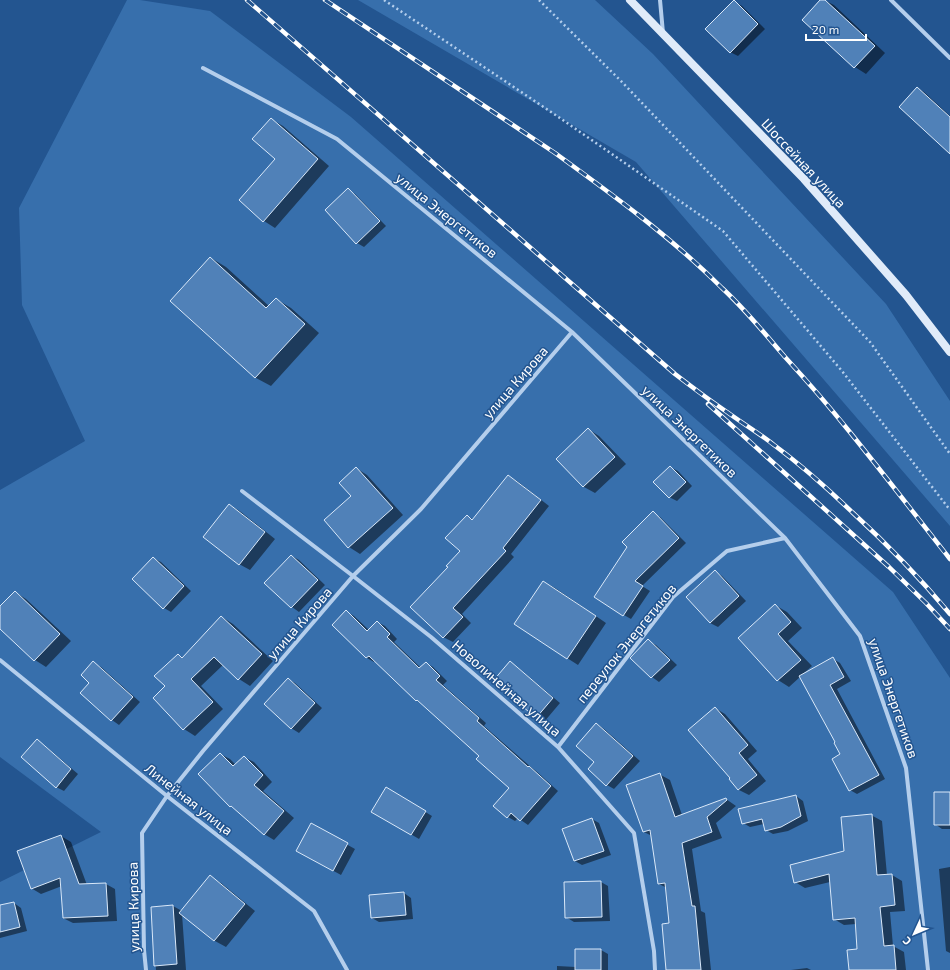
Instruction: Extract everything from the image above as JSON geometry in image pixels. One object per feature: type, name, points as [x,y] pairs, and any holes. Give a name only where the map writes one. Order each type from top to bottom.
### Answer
[{"type":"main road","name":"Шоссейная улица","points":[[630,0],[804,179],[906,295],[950,352]]},
{"type":"street","points":[[660,0],[663,33]]},
{"type":"street","points":[[891,0],[950,58]]},
{"type":"street","name":"улица Энергетиков","points":[[203,68],[336,138],[572,332],[785,538],[860,636],[906,768],[928,970]]},
{"type":"street","name":"улица Кирова","points":[[146,970],[144,950],[142,833],[167,796],[203,751],[353,576],[421,509],[572,332]]},
{"type":"street","name":"Новолинейная улица","points":[[242,491],[431,637],[558,747],[634,833],[654,951],[655,970]]},
{"type":"street","name":"переулок Энергетиков","points":[[558,747],[673,597],[726,551],[785,538]]},
{"type":"street","name":"Линейная улица","points":[[0,660],[167,796],[314,911],[347,970]]},
{"type":"path","points":[[384,0],[557,116],[723,231],[842,371],[950,510]]},
{"type":"path","points":[[539,0],[622,82],[870,342],[950,454]]},
{"type":"shaded area","points":[[127,0],[140,0],[210,11],[351,117],[893,592],[950,678],[950,970],[0,970],[0,882],[101,832],[0,757],[0,490],[85,441],[22,305],[19,208]]},
{"type":"shaded area","points":[[358,0],[595,0],[653,54],[886,304],[950,401],[950,526],[636,162]]},
{"type":"building","points":[[734,0],[758,24],[730,53],[705,29]]},
{"type":"building","points":[[820,0],[825,0],[875,46],[854,68],[802,20]]},
{"type":"building","points":[[917,87],[950,117],[950,154],[899,107]]},
{"type":"building","points":[[271,118],[318,159],[263,222],[239,200],[275,159],[252,139]]},
{"type":"building","points":[[348,188],[380,221],[356,244],[325,210]]},
{"type":"building","points":[[210,257],[266,308],[276,298],[305,324],[255,378],[170,301]]},
{"type":"building","points":[[588,428],[615,457],[583,487],[556,459]]},
{"type":"building","points":[[670,466],[686,482],[669,498],[653,482]]},
{"type":"building","points":[[356,467],[393,508],[348,548],[324,520],[351,496],[339,483]]},
{"type":"building","points":[[508,475],[541,500],[503,548],[506,551],[453,608],[463,617],[443,638],[410,607],[448,567],[446,566],[460,551],[445,538],[467,515],[472,520]]},
{"type":"building","points":[[229,504],[265,532],[239,565],[203,537]]},
{"type":"building","points":[[653,511],[679,538],[635,581],[643,586],[623,616],[594,597],[627,547],[622,542]]},
{"type":"building","points":[[291,555],[318,580],[291,608],[264,583]]},
{"type":"building","points":[[153,557],[184,586],[163,609],[132,579]]},
{"type":"building","points":[[715,570],[739,596],[710,623],[686,597]]},
{"type":"building","points":[[543,581],[596,616],[567,659],[514,624]]},
{"type":"building","points":[[15,591],[60,634],[34,661],[0,629],[0,606]]},
{"type":"building","points":[[775,604],[791,622],[778,634],[801,660],[777,681],[738,638]]},
{"type":"building","points":[[346,610],[367,631],[377,621],[390,634],[387,637],[419,668],[426,662],[440,676],[436,680],[479,718],[477,721],[551,786],[520,821],[511,813],[507,818],[493,806],[509,788],[476,759],[479,756],[417,700],[416,701],[369,656],[366,658],[332,625]]},
{"type":"building","points":[[221,616],[262,654],[238,680],[214,657],[191,679],[213,702],[183,730],[153,698],[165,686],[154,676],[178,654],[182,658]]},
{"type":"building","points":[[648,639],[670,660],[651,678],[630,658]]},
{"type":"building","points":[[833,657],[844,677],[830,685],[879,775],[849,791],[832,759],[840,754],[834,743],[835,742],[799,676]]},
{"type":"building","points":[[93,661],[133,697],[111,721],[80,693],[89,683],[81,675]]},
{"type":"building","points":[[510,661],[553,698],[536,718],[493,681]]},
{"type":"building","points":[[288,678],[315,703],[291,729],[264,704]]},
{"type":"building","points":[[715,707],[748,745],[739,753],[757,775],[738,790],[729,779],[730,778],[688,730]]},
{"type":"building","points":[[596,723],[633,756],[606,786],[588,769],[594,762],[576,746]]},
{"type":"building","points":[[37,739],[71,769],[56,788],[21,757]]},
{"type":"building","points":[[220,753],[233,766],[244,756],[263,775],[254,785],[284,811],[264,835],[231,806],[230,807],[198,774]]},
{"type":"building","points":[[660,773],[675,817],[726,798],[727,800],[707,817],[712,832],[682,843],[692,906],[695,906],[701,970],[666,970],[662,924],[669,923],[665,883],[658,884],[650,830],[643,832],[626,785]]},
{"type":"building","points":[[386,787],[426,811],[411,835],[371,812]]},
{"type":"building","points":[[934,792],[950,792],[950,825],[934,825]]},
{"type":"building","points":[[796,795],[801,816],[781,827],[765,831],[762,819],[742,824],[738,809]]},
{"type":"building","points":[[872,814],[877,875],[892,874],[895,905],[880,907],[884,946],[894,945],[896,970],[849,970],[847,950],[857,949],[855,918],[833,920],[829,874],[794,883],[790,865],[844,851],[841,817]]},
{"type":"building","points":[[592,818],[604,851],[574,861],[562,829]]},
{"type":"building","points":[[311,823],[348,843],[333,871],[296,851]]},
{"type":"building","points":[[61,835],[79,884],[106,883],[108,916],[63,918],[60,878],[31,889],[17,851]]},
{"type":"building","points":[[210,875],[245,904],[214,941],[179,913]]},
{"type":"building","points":[[601,881],[602,917],[565,918],[564,882]]},
{"type":"building","points":[[404,892],[406,915],[371,918],[369,895]]},
{"type":"building","points":[[14,902],[20,927],[0,932],[0,905]]},
{"type":"building","points":[[173,905],[177,964],[154,966],[151,907]]},
{"type":"building","points":[[575,949],[601,949],[601,970],[575,970]]},
{"type":"railway","points":[[247,0],[675,374],[768,441],[814,477],[865,524],[915,574],[950,614]]},
{"type":"railway","points":[[325,0],[555,153],[620,201],[683,251],[739,304],[817,393],[862,447],[950,559]]},
{"type":"railway","points":[[708,404],[889,567],[950,629]]}]
